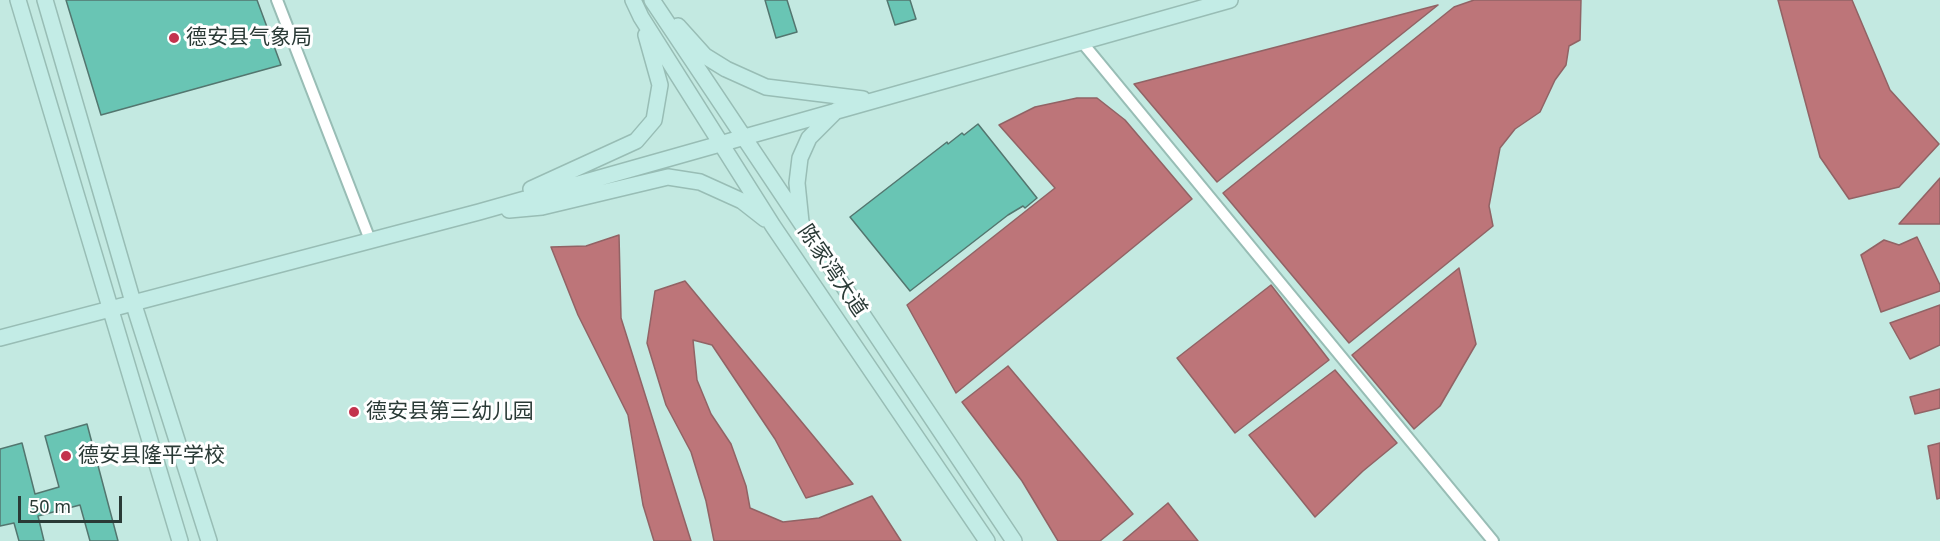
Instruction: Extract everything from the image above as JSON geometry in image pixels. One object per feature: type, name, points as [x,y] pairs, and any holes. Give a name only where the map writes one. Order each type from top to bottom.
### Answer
[{"type":"main road","points":[[18,0],[108,309],[180,541]]},
{"type":"main road","points":[[45,0],[133,302],[208,541]]},
{"type":"main road","name":"陈家湾大道","points":[[633,0],[641,18],[773,226],[987,541]]},
{"type":"main road","points":[[653,0],[705,56],[726,69],[766,87],[872,100]]},
{"type":"main road","name":"陈家湾大道","points":[[653,0],[741,136],[1014,541]]},
{"type":"main road","points":[[0,338],[479,212],[719,142],[1230,0]]},
{"type":"main road","points":[[479,212],[636,141],[654,120],[660,85],[641,18]]},
{"type":"main road","points":[[801,225],[797,183],[801,158],[809,138],[838,109]]},
{"type":"main road","points":[[479,212],[542,207],[668,177],[700,182],[742,201],[773,226]]},
{"type":"street","points":[[277,0],[370,240]]},
{"type":"street","points":[[1081,41],[1493,541]]},
{"type":"shaded area","points":[[1474,0],[1581,0],[1580,40],[1569,46],[1566,65],[1555,80],[1540,112],[1515,129],[1500,148],[1489,206],[1493,226],[1349,343],[1223,193],[1454,7]]},
{"type":"shaded area","points":[[1778,0],[1852,0],[1890,90],[1939,144],[1899,187],[1849,199],[1820,157]]},
{"type":"shaded area","points":[[1438,5],[1217,182],[1134,84]]},
{"type":"shaded area","points":[[1077,98],[1097,98],[1125,120],[1192,199],[956,393],[907,305],[1055,188],[999,125],[1035,107]]},
{"type":"shaded area","points":[[1940,178],[1940,224],[1899,224]]},
{"type":"shaded area","points":[[619,235],[621,318],[691,541],[654,541],[643,505],[628,415],[578,315],[551,247],[586,246]]},
{"type":"shaded area","points":[[1917,237],[1940,285],[1940,291],[1881,312],[1861,255],[1884,240],[1899,245]]},
{"type":"shaded area","points":[[1459,268],[1476,344],[1440,406],[1414,429],[1352,355]]},
{"type":"shaded area","points":[[685,281],[853,484],[806,498],[775,439],[712,345],[693,340],[697,380],[711,414],[731,444],[746,486],[750,508],[783,522],[819,518],[872,496],[901,541],[714,541],[706,501],[691,452],[666,405],[647,343],[655,291]]},
{"type":"shaded area","points":[[1271,285],[1329,360],[1235,433],[1177,358]]},
{"type":"shaded area","points":[[1940,305],[1940,345],[1910,359],[1890,323]]},
{"type":"shaded area","points":[[1008,366],[1133,514],[1100,541],[1058,541],[1022,481],[962,402]]},
{"type":"shaded area","points":[[1335,370],[1397,443],[1363,471],[1315,517],[1249,435]]},
{"type":"shaded area","points":[[1940,389],[1940,408],[1915,414],[1910,397]]},
{"type":"shaded area","points":[[1940,443],[1940,498],[1937,499],[1928,446]]},
{"type":"shaded area","points":[[1168,503],[1198,541],[1123,541]]},
{"type":"building","name":"德安县气象局","points":[[66,0],[257,0],[281,65],[101,115]]},
{"type":"building","points":[[765,0],[787,0],[797,32],[776,38]]},
{"type":"building","points":[[887,0],[910,0],[916,19],[895,25]]},
{"type":"building","points":[[978,124],[1037,198],[1025,208],[1023,206],[1008,215],[910,291],[850,217],[947,142],[948,144],[962,133],[964,135]]},
{"type":"building","points":[[87,424],[118,541],[90,541],[80,505],[38,516],[44,541],[19,541],[14,523],[0,526],[0,449],[22,443],[35,494],[59,487],[45,436]]},
{"type":"place","name":"德安县气象局","points":[[174,38]]},
{"type":"place","name":"德安县第三幼儿园","points":[[354,412]]},
{"type":"place","name":"德安县隆平学校","points":[[66,456]]}]
